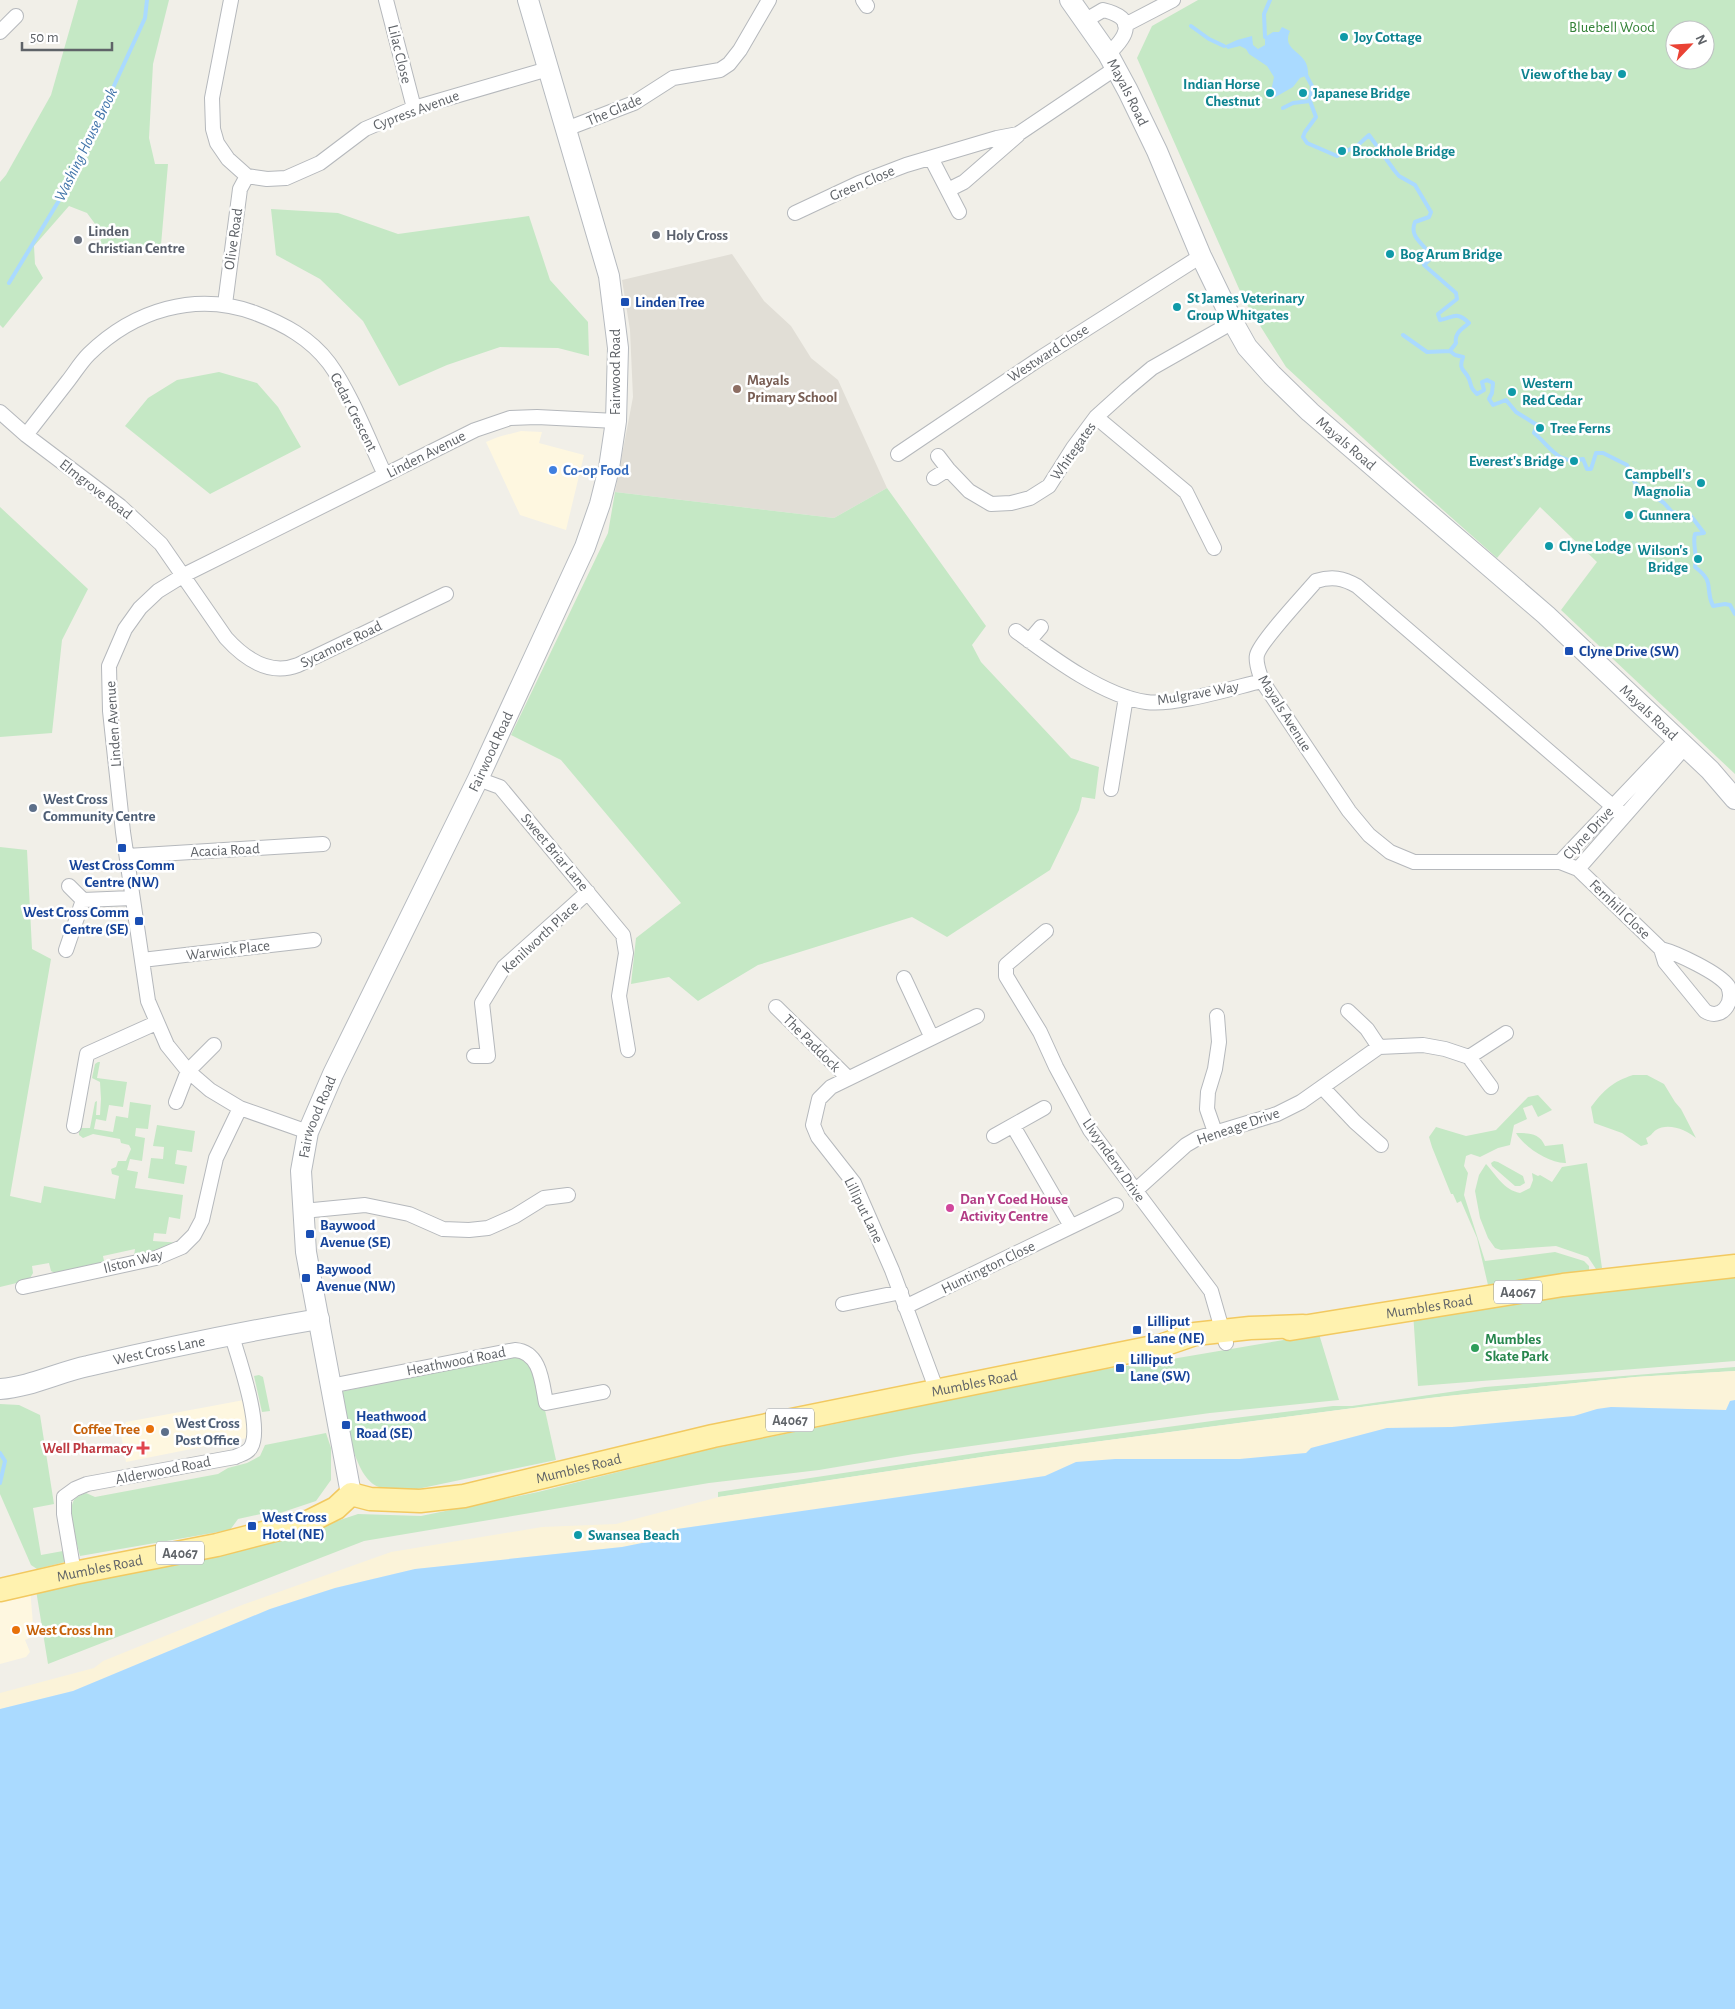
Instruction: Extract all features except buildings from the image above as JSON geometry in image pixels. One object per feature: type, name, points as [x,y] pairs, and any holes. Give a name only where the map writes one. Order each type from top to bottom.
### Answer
[{"type":"main road","name":"Mumbles Road","points":[[0,1590],[74,1573],[218,1545],[310,1521],[336,1508],[351,1494],[370,1499],[420,1501],[464,1496],[713,1436],[1163,1345],[1195,1334],[1224,1337],[1562,1284],[1735,1266]]},
{"type":"street","points":[[231,0],[212,98],[213,129],[217,143],[228,159],[247,176]]},
{"type":"street","name":"Lilac Close","points":[[386,0],[414,108]]},
{"type":"street","name":"Fairwood Road","points":[[351,1494],[306,1252],[301,1170],[308,1132],[333,1074],[478,779],[585,547],[609,468],[616,421],[618,348],[609,276],[528,0]]},
{"type":"street","name":"The Glade","points":[[566,129],[634,103],[673,78],[720,70],[729,64],[740,50],[769,0]]},
{"type":"street","name":"Mayals Road","points":[[1070,0],[1096,10],[1112,61],[1157,151],[1201,256],[1247,347],[1272,375],[1310,412],[1546,615],[1710,770],[1735,799]]},
{"type":"street","points":[[1096,10],[1116,13],[1125,26],[1173,0]]},
{"type":"street","points":[[0,32],[9,17]]},
{"type":"street","name":"Green Close","points":[[948,190],[964,182],[1018,134],[1112,61],[1126,34],[1125,26]]},
{"type":"street","name":"Cypress Avenue","points":[[247,176],[267,179],[286,178],[320,163],[365,129],[414,108],[548,68]]},
{"type":"street","name":"Green Close","points":[[795,213],[859,183],[906,165],[997,138],[1018,134]]},
{"type":"street","points":[[930,158],[959,212]]},
{"type":"street","name":"Olive Road","points":[[225,304],[240,189],[247,176]]},
{"type":"street","name":"Westward Close","points":[[898,454],[1042,356],[1201,256]]},
{"type":"street","name":"Cedar Crescent","points":[[26,435],[88,355],[124,326],[148,314],[178,305],[225,304],[282,323],[314,346],[329,364],[342,385],[385,475]]},
{"type":"street","name":"Whitegates","points":[[938,456],[969,491],[991,504],[1011,503],[1030,498],[1048,486],[1096,417],[1152,368],[1233,322]]},
{"type":"street","name":"Elmgrove Road","points":[[0,412],[26,435],[120,506],[161,544],[184,575]]},
{"type":"street","name":"Linden Avenue","points":[[308,1132],[240,1108],[210,1090],[188,1071],[168,1045],[156,1023],[148,1001],[132,898],[110,711],[109,666],[125,629],[140,608],[158,591],[184,575],[475,430],[510,418],[538,417],[616,421]]},
{"type":"street","name":"Whitegates","points":[[1096,417],[1186,492],[1214,548]]},
{"type":"street","points":[[934,478],[948,468]]},
{"type":"street","name":"Sycamore Road","points":[[184,575],[226,638],[236,649],[262,665],[280,670],[298,665],[446,594]]},
{"type":"street","name":"Mayals Avenue","points":[[1560,862],[1414,862],[1390,852],[1369,835],[1349,811],[1262,681],[1258,667],[1257,655],[1267,638],[1316,582],[1326,578],[1342,578],[1358,586],[1624,816]]},
{"type":"street","points":[[1029,641],[1041,627]]},
{"type":"street","name":"Mulgrave Way","points":[[1016,631],[1055,660],[1086,678],[1126,697],[1147,702],[1172,701],[1262,681]]},
{"type":"street","points":[[1111,789],[1126,697]]},
{"type":"street","name":"Clyne Drive","points":[[1681,743],[1624,816],[1578,869],[1560,862],[1613,806],[1681,743]]},
{"type":"street","name":"Sweet Briar Lane","points":[[478,779],[500,787],[623,935],[626,953],[619,996],[628,1050]]},
{"type":"street","name":"Acacia Road","points":[[127,856],[323,844]]},
{"type":"street","name":"Fernhill Close","points":[[1578,869],[1661,949],[1665,962],[1705,1011],[1710,1014],[1719,1015],[1725,1012],[1731,1005],[1732,994],[1725,982],[1675,952],[1661,949]]},
{"type":"street","points":[[69,886],[83,900],[132,898]]},
{"type":"street","name":"Kenilworth Place","points":[[474,1056],[488,1056],[482,1003],[504,966],[588,892]]},
{"type":"street","points":[[66,950],[83,900]]},
{"type":"street","name":"Llwynderw Drive","points":[[1046,931],[1006,965],[1006,976],[1040,1032],[1056,1067],[1090,1130],[1211,1291],[1224,1337]]},
{"type":"street","name":"Warwick Place","points":[[142,960],[314,940]]},
{"type":"street","points":[[904,978],[932,1038]]},
{"type":"street","name":"The Paddock","points":[[776,1007],[848,1078]]},
{"type":"street","points":[[1348,1011],[1367,1030],[1379,1047],[1423,1045],[1446,1049],[1469,1057],[1491,1088]]},
{"type":"street","name":"Lilliput Lane","points":[[937,1391],[900,1292],[854,1183],[818,1137],[813,1125],[819,1099],[831,1088],[977,1016]]},
{"type":"street","points":[[1215,1132],[1207,1109],[1208,1092],[1215,1069],[1219,1042],[1216,1016]]},
{"type":"street","points":[[74,1126],[87,1054],[156,1023]]},
{"type":"street","points":[[1469,1057],[1506,1033]]},
{"type":"street","points":[[176,1102],[188,1071],[214,1045]]},
{"type":"street","name":"Heneage Drive","points":[[1135,1191],[1186,1145],[1215,1132],[1276,1114],[1301,1102],[1379,1047]]},
{"type":"street","points":[[1322,1087],[1355,1122],[1381,1144]]},
{"type":"street","name":"Ilston Way","points":[[23,1287],[156,1258],[182,1247],[194,1235],[202,1220],[216,1158],[240,1108]]},
{"type":"street","points":[[994,1136],[1044,1108]]},
{"type":"street","points":[[1013,1126],[1071,1226]]},
{"type":"street","points":[[302,1211],[365,1205],[409,1214],[443,1229],[469,1230],[488,1228],[515,1216],[544,1198],[568,1195]]},
{"type":"street","name":"Huntington Close","points":[[905,1307],[1116,1205]]},
{"type":"street","points":[[843,1304],[900,1292]]},
{"type":"street","name":"West Cross Lane","points":[[0,1389],[76,1368],[231,1334],[319,1318]]},
{"type":"street","name":"Alderwood Road","points":[[74,1573],[64,1514],[64,1497],[75,1489],[87,1484],[235,1457],[248,1452],[252,1446],[256,1436],[250,1398],[231,1334]]},
{"type":"street","name":"Heathwood Road","points":[[330,1386],[522,1350],[534,1360],[538,1368],[547,1408],[603,1392]]},
{"type":"shaded area","name":"Mayals Primary School","points":[[732,254],[764,301],[791,326],[811,358],[838,380],[887,488],[834,518],[615,492],[633,397],[630,330],[622,280]]},
{"type":"shaded area","points":[[521,431],[542,432],[539,443],[584,455],[566,530],[520,515],[486,442]]},
{"type":"shaded area","points":[[244,1400],[252,1437],[126,1462],[121,1434],[126,1422]]},
{"type":"shaded area","name":"West Cross Inn","points":[[30,1589],[33,1624],[32,1637],[25,1640],[30,1652],[26,1657],[0,1664],[0,1596]]},
{"type":"green space","points":[[78,0],[169,0],[153,64],[149,138],[155,164],[168,164],[161,245],[117,246],[101,256],[94,247],[104,236],[87,213],[69,206],[34,246],[35,264],[43,278],[3,328],[0,325],[0,182],[6,175],[51,95]]},
{"type":"green space","name":"Bluebell Wood","points":[[1198,0],[1735,0],[1735,774],[1561,610],[1597,562],[1540,507],[1497,558],[1286,367],[1244,300],[1137,58],[1152,26]]},
{"type":"green space","points":[[271,209],[338,213],[398,234],[529,216],[550,280],[588,322],[589,356],[558,348],[500,347],[447,365],[399,386],[363,321],[320,279],[276,255]]},
{"type":"green space","points":[[219,372],[257,383],[278,407],[301,447],[210,494],[125,426],[148,398],[177,380]]},
{"type":"green space","points":[[887,488],[986,626],[972,645],[981,662],[1071,758],[1099,767],[1095,799],[1082,797],[1079,810],[1050,870],[947,937],[912,917],[758,965],[698,1001],[669,977],[631,984],[636,938],[681,903],[561,760],[511,735],[608,533],[615,492],[834,518]]},
{"type":"green space","points":[[0,507],[88,589],[62,640],[52,733],[0,737]]},
{"type":"green space","points":[[0,847],[27,850],[32,949],[51,959],[10,1196],[41,1203],[44,1186],[115,1199],[119,1176],[112,1174],[111,1169],[116,1167],[118,1161],[126,1161],[131,1149],[129,1145],[121,1143],[120,1139],[93,1134],[83,1138],[79,1135],[79,1128],[90,1128],[95,1102],[97,1101],[96,1115],[100,1115],[100,1082],[92,1078],[95,1064],[98,1062],[100,1062],[97,1078],[127,1082],[123,1107],[109,1105],[106,1121],[96,1119],[94,1129],[113,1132],[116,1116],[128,1118],[130,1102],[151,1105],[148,1129],[136,1128],[135,1136],[145,1138],[142,1161],[130,1159],[127,1170],[138,1172],[135,1188],[183,1195],[180,1219],[169,1217],[166,1234],[154,1233],[153,1241],[182,1243],[172,1249],[134,1256],[135,1249],[103,1256],[105,1266],[59,1275],[51,1271],[49,1263],[32,1266],[33,1273],[29,1280],[0,1287]]},
{"type":"green space","points":[[1633,1075],[1647,1075],[1664,1084],[1681,1109],[1696,1138],[1683,1130],[1666,1127],[1656,1130],[1646,1138],[1648,1144],[1641,1146],[1622,1133],[1594,1123],[1591,1107],[1604,1091]]},
{"type":"green space","points":[[1538,1095],[1552,1110],[1538,1117],[1532,1105],[1523,1108],[1527,1119],[1514,1125],[1510,1145],[1498,1148],[1480,1157],[1471,1154],[1466,1156],[1464,1166],[1468,1173],[1464,1195],[1485,1261],[1555,1252],[1584,1261],[1589,1266],[1589,1270],[1488,1285],[1477,1238],[1461,1201],[1457,1203],[1453,1194],[1451,1194],[1429,1137],[1436,1127],[1466,1136],[1496,1130],[1528,1097]]},
{"type":"green space","points":[[157,1125],[195,1131],[192,1152],[177,1150],[175,1164],[187,1166],[184,1184],[148,1178],[151,1158],[163,1159],[164,1147],[153,1146]]},
{"type":"green space","points":[[1516,1133],[1537,1136],[1545,1146],[1563,1144],[1566,1163],[1553,1161],[1538,1154],[1525,1144]]},
{"type":"green space","points":[[1494,1161],[1523,1176],[1525,1183],[1515,1186],[1492,1166],[1491,1163]]},
{"type":"green space","points":[[1587,1163],[1602,1268],[1596,1269],[1588,1257],[1556,1246],[1501,1250],[1495,1248],[1488,1238],[1480,1218],[1475,1191],[1479,1175],[1486,1164],[1509,1189],[1520,1193],[1530,1188],[1533,1180],[1532,1173],[1552,1182],[1562,1167]]},
{"type":"green space","points":[[1735,1276],[1735,1361],[1418,1386],[1413,1312]]},
{"type":"green space","points":[[1319,1334],[1339,1400],[1210,1413],[914,1454],[819,1470],[709,1483],[364,1541],[48,1664],[36,1590],[310,1530],[358,1514],[421,1516],[538,1492],[710,1449],[859,1419],[1015,1383]]},
{"type":"green space","points":[[516,1355],[535,1365],[556,1460],[403,1492],[379,1487],[370,1481],[363,1472],[352,1446],[340,1392]]},
{"type":"green space","points":[[1735,1367],[1735,1371],[1635,1377],[1429,1398],[995,1455],[718,1497],[718,1492],[983,1452],[1234,1418],[1333,1406],[1352,1406],[1485,1387]]},
{"type":"green space","points":[[259,1375],[263,1377],[270,1411],[262,1412],[254,1376]]},
{"type":"green space","points":[[0,1404],[19,1405],[40,1415],[54,1504],[33,1508],[41,1555],[63,1551],[65,1562],[37,1569],[31,1565],[0,1494]]},
{"type":"green space","points":[[326,1433],[331,1448],[331,1480],[316,1501],[277,1514],[261,1514],[238,1519],[230,1530],[80,1556],[74,1529],[72,1507],[75,1499],[80,1495],[86,1493],[95,1497],[218,1474],[228,1468],[247,1463],[260,1456],[265,1445]]},
{"type":"sand","name":"Swansea Beach","points":[[1735,1371],[1735,1400],[1730,1401],[1726,1410],[1611,1407],[1574,1416],[1452,1427],[1387,1428],[1311,1448],[1307,1453],[1240,1459],[1076,1462],[1045,1476],[677,1529],[652,1541],[622,1547],[415,1569],[335,1588],[270,1609],[73,1691],[0,1709],[0,1693],[94,1668],[103,1661],[242,1605],[391,1552],[542,1527],[616,1524],[719,1497],[995,1455],[1447,1396],[1635,1377]]},
{"type":"water","points":[[1282,27],[1290,31],[1289,44],[1305,61],[1308,75],[1300,78],[1293,87],[1272,99],[1270,96],[1274,77],[1267,66],[1240,46],[1228,49],[1224,46],[1252,36],[1253,45],[1258,49],[1265,45],[1265,37],[1273,32],[1279,32]]},
{"type":"water","points":[[1735,1400],[1735,2009],[0,2009],[0,1709],[73,1691],[270,1609],[335,1588],[415,1569],[622,1547],[652,1541],[677,1529],[1045,1476],[1076,1462],[1115,1459],[1240,1459],[1306,1453],[1311,1448],[1387,1428],[1452,1427],[1574,1416],[1611,1407],[1726,1410],[1730,1401]]},
{"type":"waterway","name":"Washing House Brook","points":[[9,283],[69,184],[145,18],[147,0]]},
{"type":"waterway","points":[[1265,37],[1264,14],[1270,0]]},
{"type":"waterway","points":[[1191,26],[1209,39],[1224,46]]},
{"type":"waterway","points":[[1283,108],[1293,103],[1310,101],[1312,86],[1306,75]]},
{"type":"waterway","points":[[1310,101],[1316,117],[1303,137],[1307,143],[1337,156],[1358,145],[1369,135],[1399,176],[1415,185],[1431,212],[1429,217],[1415,222],[1414,233],[1431,258],[1424,265],[1456,293],[1457,299],[1438,314],[1440,320],[1458,316],[1469,323],[1457,334],[1456,343],[1450,351],[1427,352],[1403,335]]},
{"type":"waterway","points":[[1450,351],[1455,355],[1463,357],[1461,365],[1477,394],[1484,390],[1482,382],[1487,380],[1493,383],[1489,399],[1493,405],[1506,400],[1516,412],[1537,425],[1534,433],[1555,454],[1567,459],[1583,459],[1587,469],[1591,469],[1596,453],[1603,453],[1627,465],[1635,483],[1664,503],[1672,512],[1691,516],[1704,533],[1695,534],[1695,567],[1708,581],[1713,606],[1730,605],[1735,614]]},
{"type":"waterway","name":"Washing House Brook","points":[[0,1453],[5,1461],[0,1483]]},
{"type":"place","name":"Joy Cottage","points":[[1344,37]]},
{"type":"place","name":"View of the bay","points":[[1622,74]]},
{"type":"place","name":"Indian Horse Chestnut","points":[[1270,93]]},
{"type":"place","name":"Japanese Bridge","points":[[1303,93]]},
{"type":"place","name":"Brockhole Bridge","points":[[1342,151]]},
{"type":"place","name":"Holy Cross","points":[[656,235]]},
{"type":"place","name":"Linden Christian Centre","points":[[78,240]]},
{"type":"place","name":"Bog Arum Bridge","points":[[1390,254]]},
{"type":"place","name":"Linden Tree","points":[[625,302]]},
{"type":"place","name":"St James Veterinary Group Whitgates","points":[[1177,307]]},
{"type":"place","name":"Mayals Primary School","points":[[737,389]]},
{"type":"place","name":"Western Red Cedar","points":[[1512,392]]},
{"type":"place","name":"Tree Ferns","points":[[1540,428]]},
{"type":"place","name":"Everest's Bridge","points":[[1574,461]]},
{"type":"place","name":"Co-op Food","points":[[553,470]]},
{"type":"place","name":"Campbell's Magnolia","points":[[1701,483]]},
{"type":"place","name":"Gunnera","points":[[1629,515]]},
{"type":"place","name":"Clyne Lodge","points":[[1549,546]]},
{"type":"place","name":"Wilson's Bridge","points":[[1698,559]]},
{"type":"place","name":"Clyne Drive (SW)","points":[[1569,651]]},
{"type":"place","name":"West Cross Community Centre","points":[[33,808]]},
{"type":"place","name":"West Cross Comm Centre (NW)","points":[[122,848]]},
{"type":"place","name":"West Cross Comm Centre (SE)","points":[[139,921]]},
{"type":"place","name":"Dan Y Coed House Activity Centre","points":[[950,1208]]},
{"type":"place","name":"Baywood Avenue (SE)","points":[[310,1234]]},
{"type":"place","name":"Baywood Avenue (NW)","points":[[306,1278]]},
{"type":"place","name":"Lilliput Lane (NE)","points":[[1137,1330]]},
{"type":"place","name":"Mumbles Skate Park","points":[[1475,1348]]},
{"type":"place","name":"Lilliput Lane (SW)","points":[[1120,1368]]},
{"type":"place","name":"Heathwood Road (SE)","points":[[346,1425]]},
{"type":"place","name":"Coffee Tree","points":[[150,1429]]},
{"type":"place","name":"West Cross Post Office","points":[[165,1432]]},
{"type":"place","name":"Well Pharmacy","points":[[143,1448]]},
{"type":"place","name":"West Cross Hotel (NE)","points":[[252,1526]]},
{"type":"place","name":"Swansea Beach","points":[[578,1535]]},
{"type":"place","name":"West Cross Inn","points":[[16,1630]]}]
